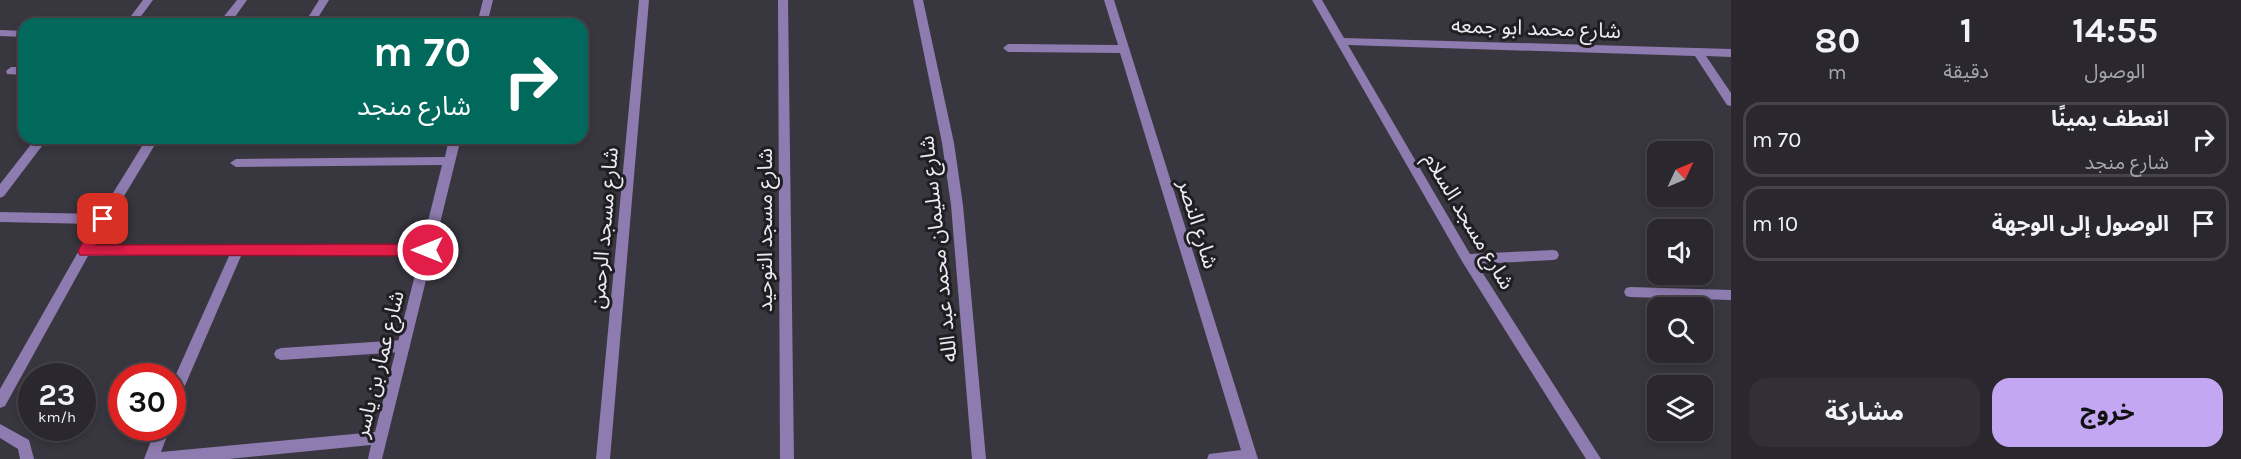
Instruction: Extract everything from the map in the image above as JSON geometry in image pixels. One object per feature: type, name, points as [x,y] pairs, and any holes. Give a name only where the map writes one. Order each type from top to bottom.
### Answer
[{"type":"street","points":[[134,18],[148,0]]},
{"type":"street","points":[[228,18],[242,0]]},
{"type":"street","points":[[313,18],[324,0]]},
{"type":"street","points":[[484,18],[488,0]]},
{"type":"street","name":"شارع مسجد الرحمن","points":[[603,459],[644,0]]},
{"type":"street","name":"شارع مسجد التوحيد","points":[[783,0],[787,459]]},
{"type":"street","name":"شارع سليمان محمد عبد الله","points":[[918,0],[948,143],[957,205],[979,459]]},
{"type":"street","name":"شارع النصر","points":[[1108,0],[1251,458]]},
{"type":"street","name":"شارع مسجد السلام","points":[[1317,0],[1467,259],[1594,459]]},
{"type":"street","points":[[0,33],[18,34]]},
{"type":"street","name":"شارع محمد ابو جمعه","points":[[1339,41],[1731,53]]},
{"type":"street","points":[[1008,48],[1124,49]]},
{"type":"street","points":[[1698,52],[1731,102]]},
{"type":"street","points":[[11,71],[18,71]]},
{"type":"street","points":[[0,193],[37,144]]},
{"type":"street","points":[[0,402],[103,219],[149,144]]},
{"type":"street","name":"شارع عمار بن ياسر","points":[[375,459],[453,144]]},
{"type":"street","points":[[236,163],[449,161]]},
{"type":"street","points":[[0,218],[103,219]]},
{"type":"street","points":[[186,368],[237,250]]},
{"type":"street","points":[[85,251],[428,250]]},
{"type":"street","points":[[1467,259],[1553,255]]},
{"type":"street","points":[[1629,292],[1731,295]]},
{"type":"street","points":[[281,354],[403,346]]},
{"type":"street","points":[[0,430],[24,445],[27,459]]},
{"type":"street","points":[[159,459],[380,438]]},
{"type":"street","points":[[152,459],[158,441]]},
{"type":"street","points":[[1214,459],[1251,458]]},
{"type":"route","points":[[103,219],[85,251],[428,250]]}]
